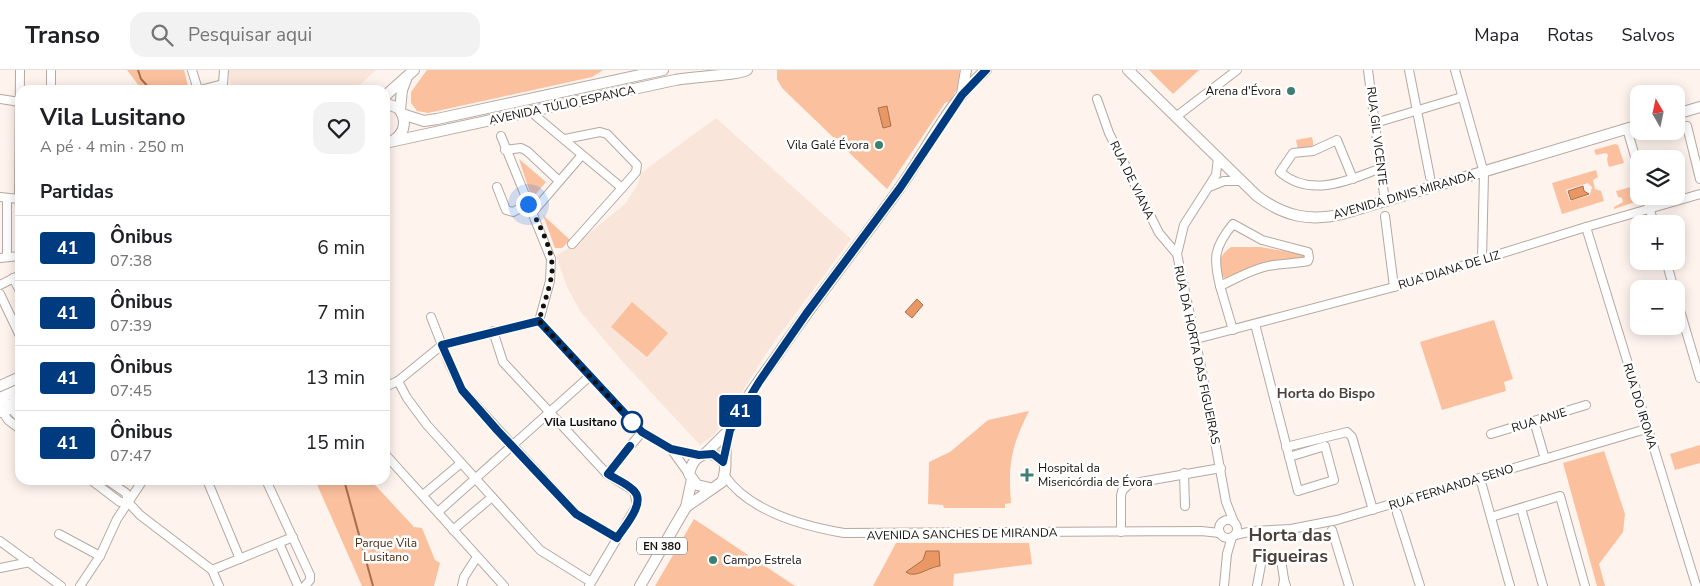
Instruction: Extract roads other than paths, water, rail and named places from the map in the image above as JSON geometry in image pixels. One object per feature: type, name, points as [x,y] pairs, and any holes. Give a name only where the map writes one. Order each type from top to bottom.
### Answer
[{"type":"main road","name":"AVENIDA TÚLIO ESPANCA","points":[[390,104],[393,104],[401,112],[424,121],[663,70]]},
{"type":"main road","name":"AVENIDA TÚLIO ESPANCA","points":[[390,141],[684,78],[730,71],[740,74],[747,70]]},
{"type":"main road","points":[[962,95],[966,70]]},
{"type":"main road","points":[[730,430],[723,462],[725,476],[713,487],[697,484],[691,476],[694,460],[730,430],[802,319],[900,188],[962,95],[986,70]]},
{"type":"main road","name":"AVENIDA DINIS MIRANDA","points":[[1128,70],[1257,196],[1278,210],[1306,218],[1331,216],[1385,202],[1630,128]]},
{"type":"main road","points":[[401,112],[402,90],[410,73]]},
{"type":"main road","points":[[390,91],[410,73]]},
{"type":"main road","points":[[1685,111],[1700,107]]},
{"type":"main road","name":"AVENIDA TÚLIO ESPANCA","points":[[390,140],[402,132],[404,126],[401,112]]},
{"type":"main road","points":[[0,386],[15,379]]},
{"type":"main road","points":[[0,398],[15,392]]},
{"type":"main road","points":[[703,454],[719,457],[723,462]]},
{"type":"main road","name":"EN 380","points":[[640,586],[686,507],[691,476]]},
{"type":"main road","name":"EN 380","points":[[686,507],[713,487]]},
{"type":"street","points":[[20,70],[20,85]]},
{"type":"street","points":[[51,70],[51,85]]},
{"type":"street","points":[[192,70],[197,85]]},
{"type":"street","points":[[219,85],[223,84],[224,70]]},
{"type":"street","points":[[1177,116],[1237,70]]},
{"type":"street","name":"RUA GIL VICENTE","points":[[1368,70],[1385,202]]},
{"type":"street","points":[[1409,70],[1430,177]]},
{"type":"street","points":[[1455,70],[1484,172],[1482,260]]},
{"type":"street","points":[[1375,123],[1462,97]]},
{"type":"street","points":[[0,99],[15,100]]},
{"type":"street","name":"RUA DE VIANA","points":[[1097,99],[1112,139],[1159,233],[1177,254]]},
{"type":"street","points":[[545,121],[545,112],[551,107]]},
{"type":"street","points":[[531,112],[545,121],[622,188]]},
{"type":"street","points":[[1687,126],[1700,179]]},
{"type":"street","points":[[1627,129],[1633,150]]},
{"type":"street","points":[[565,139],[600,132],[607,134],[637,165],[636,172],[572,244]]},
{"type":"street","points":[[500,136],[548,248],[552,266],[550,281],[539,321]]},
{"type":"street","points":[[1353,178],[1337,140],[1313,151],[1293,153],[1280,172],[1289,180],[1313,187],[1353,178],[1381,168]]},
{"type":"street","points":[[505,150],[520,148],[527,151],[559,181]]},
{"type":"street","points":[[532,213],[582,155]]},
{"type":"street","name":"RUA DA HORTA DAS FIGUEIRAS","points":[[1218,158],[1216,175],[1187,218],[1177,254],[1196,339],[1226,502],[1235,523],[1234,536],[1227,554],[1224,586]]},
{"type":"street","name":"RUA DA HORTA DAS FIGUEIRAS","points":[[1209,187],[1223,176],[1228,167]]},
{"type":"street","points":[[1209,187],[1224,181],[1241,181]]},
{"type":"street","points":[[497,187],[506,210],[513,212],[528,204]]},
{"type":"street","name":"RUA DIANA DE LIZ","points":[[1196,339],[1394,288],[1586,226],[1700,194]]},
{"type":"street","points":[[4,197],[4,258]]},
{"type":"street","points":[[1649,205],[1652,215]]},
{"type":"street","points":[[1385,216],[1394,288]]},
{"type":"street","points":[[1220,286],[1265,266],[1308,261],[1310,255],[1262,240],[1233,224],[1218,244],[1215,263],[1220,286],[1233,330]]},
{"type":"street","name":"RUA DO IROMA","points":[[1586,226],[1646,429],[1696,586]]},
{"type":"street","points":[[0,285],[15,277]]},
{"type":"street","points":[[0,294],[15,326]]},
{"type":"street","points":[[430,317],[462,390],[576,514],[617,538]]},
{"type":"street","points":[[390,385],[398,381],[442,345],[539,321]]},
{"type":"street","points":[[539,321],[642,432],[671,449],[703,454]]},
{"type":"street","points":[[1255,324],[1286,447],[1298,491],[1334,480],[1325,446],[1289,457]]},
{"type":"street","points":[[1685,328],[1700,378]]},
{"type":"street","points":[[398,381],[417,413],[543,554],[590,584],[637,505],[637,498],[634,491],[608,474],[503,362],[493,331]]},
{"type":"street","points":[[438,512],[590,376]]},
{"type":"street","points":[[3,413],[6,400],[0,398],[15,381]]},
{"type":"street","points":[[3,413],[15,396]]},
{"type":"street","name":"RUA ANJE","points":[[1491,434],[1586,405]]},
{"type":"street","points":[[3,413],[15,417]]},
{"type":"street","points":[[3,413],[15,424]]},
{"type":"street","points":[[1534,421],[1545,459]]},
{"type":"street","name":"RUA FERNANDA SENO","points":[[1221,529],[1234,536],[1253,531],[1291,529],[1373,510],[1646,429]]},
{"type":"street","points":[[608,474],[642,432]]},
{"type":"street","points":[[1286,447],[1347,432],[1352,437],[1373,510]]},
{"type":"street","points":[[671,449],[691,476]]},
{"type":"street","points":[[390,460],[504,586]]},
{"type":"street","points":[[423,496],[461,463]]},
{"type":"street","points":[[1121,532],[1121,496],[1125,487],[1129,484],[1221,468]]},
{"type":"street","points":[[1184,473],[1185,506]]},
{"type":"street","name":"AVENIDA SANCHES DE MIRANDA","points":[[725,476],[734,488],[766,509],[812,527],[844,533],[1121,532],[1221,529]]},
{"type":"street","points":[[1480,478],[1510,586]]},
{"type":"street","points":[[98,485],[120,502],[128,502]]},
{"type":"street","points":[[115,485],[126,493],[128,502],[140,515],[212,570],[219,586]]},
{"type":"street","points":[[80,586],[100,556],[117,519],[140,485]]},
{"type":"street","points":[[209,485],[240,559]]},
{"type":"street","points":[[268,485],[310,575],[310,580],[305,586]]},
{"type":"street","name":"AVENIDA SANCHES DE MIRANDA","points":[[713,487],[734,488]]},
{"type":"street","points":[[1491,516],[1560,496],[1585,586]]},
{"type":"street","points":[[453,530],[492,497]]},
{"type":"street","name":"RUA DA HORTA DAS FIGUEIRAS","points":[[1226,502],[1221,529],[1227,554]]},
{"type":"street","points":[[1521,508],[1543,586]]},
{"type":"street","points":[[1398,512],[1420,586]]},
{"type":"street","name":"RUA FERNANDA SENO","points":[[1221,529],[1235,523],[1253,531]]},
{"type":"street","points":[[1332,530],[1348,586]]},
{"type":"street","points":[[59,534],[100,556]]},
{"type":"street","points":[[212,570],[293,537]]},
{"type":"street","points":[[0,540],[60,586]]},
{"type":"street","points":[[279,543],[298,586]]},
{"type":"street","points":[[462,586],[464,576],[477,557]]},
{"type":"street","points":[[1257,586],[1262,559],[1272,557],[1281,560],[1285,584]]},
{"type":"street","points":[[0,568],[30,562]]},
{"type":"waterway","points":[[138,70],[141,79],[146,85]]},
{"type":"waterway","points":[[345,485],[373,586]]},
{"type":"place","name":"Arena d'Évora","points":[[1291,91]]},
{"type":"place","name":"Vila Galé Évora","points":[[879,145]]},
{"type":"place","name":"Vila Lusitano","points":[[632,422]]},
{"type":"place","name":"Hospital da Misericórdia de Évora","points":[[1027,475]]},
{"type":"place","name":"Campo Estrela","points":[[713,560]]},
{"type":"district","name":"Horta do Bispo","points":[[1326,393]]},
{"type":"district","name":"Horta das Figueiras","points":[[1290,545]]},
{"type":"park label","name":"Parque Vila Lusitano","points":[[386,550]]}]
